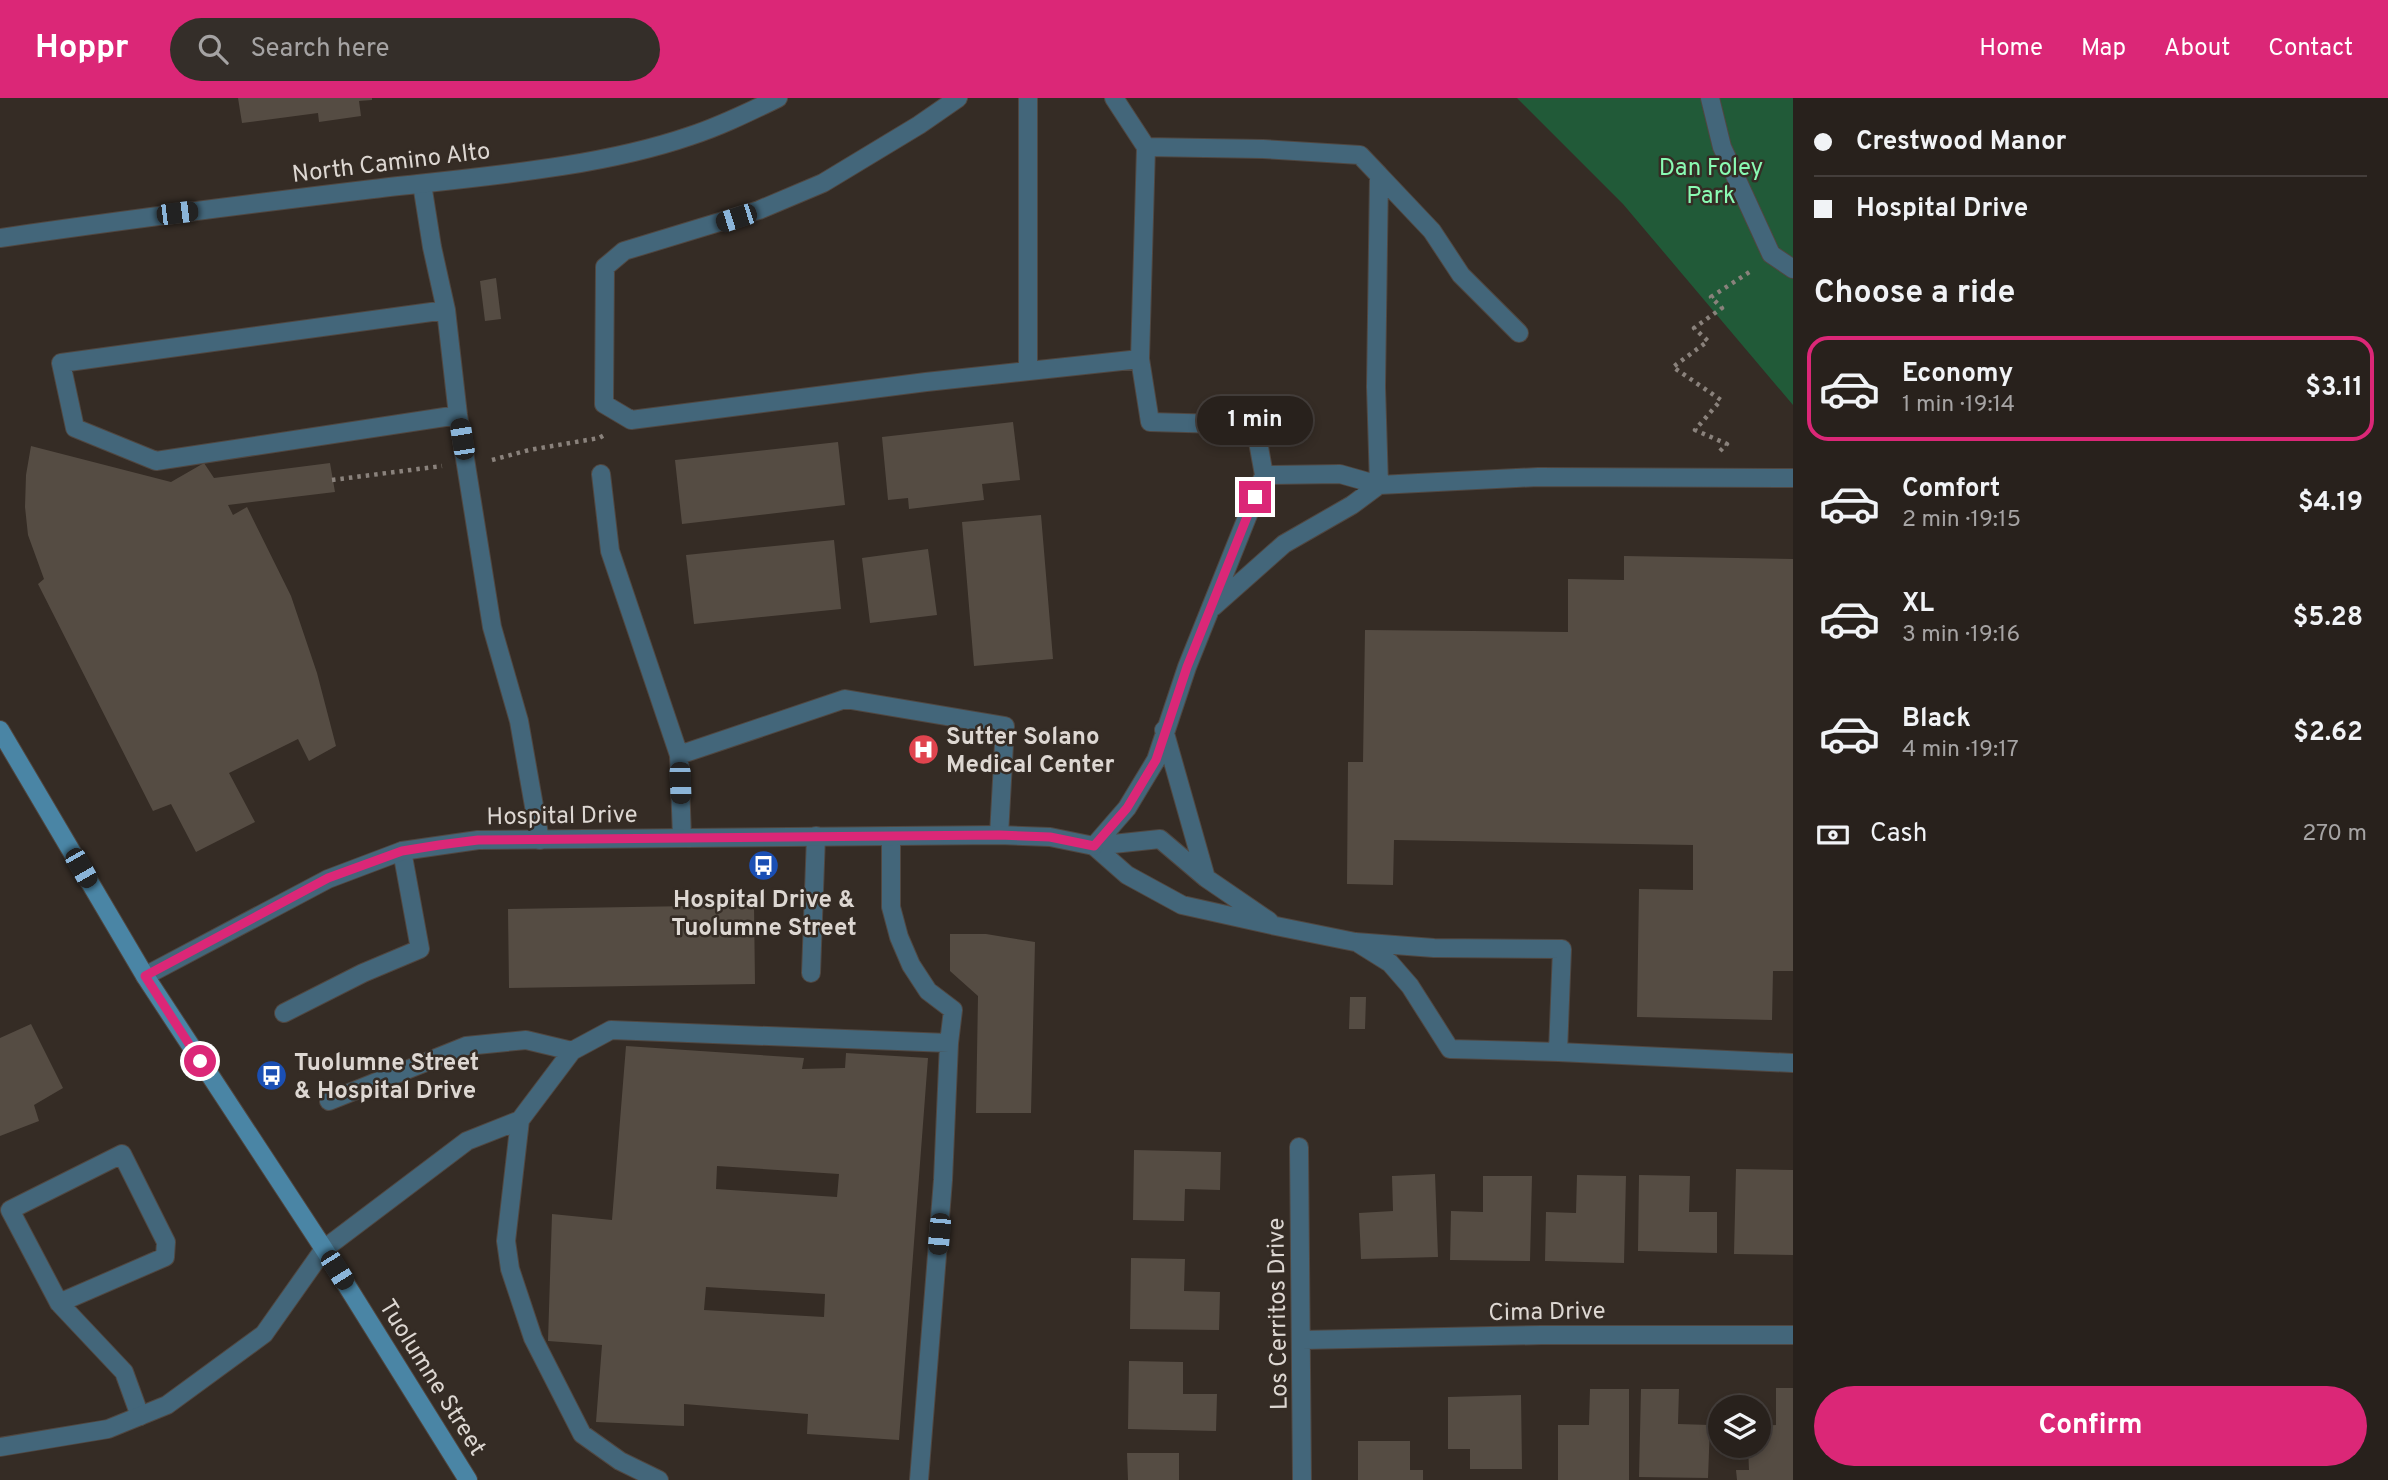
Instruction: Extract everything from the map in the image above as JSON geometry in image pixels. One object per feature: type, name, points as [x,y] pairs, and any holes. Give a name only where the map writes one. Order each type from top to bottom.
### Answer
[{"type":"main road","name":"Tuolumne Street","points":[[0,730],[145,976],[324,1249],[468,1480]]},
{"type":"street","name":"North Camino Alto","points":[[0,238],[150,216],[422,184],[626,154],[690,136],[743,116],[778,98]]},
{"type":"street","points":[[958,98],[823,183],[760,210],[624,251],[605,267],[604,404],[631,420],[1028,370],[1140,359]]},
{"type":"street","points":[[1028,98],[1028,370]]},
{"type":"street","points":[[1094,846],[1127,808],[1156,760],[1164,730],[1209,611],[1264,475],[1255,425],[1150,422],[1140,359],[1146,147],[1114,98]]},
{"type":"street","points":[[1710,98],[1722,147],[1771,254],[1793,269]]},
{"type":"street","points":[[1146,147],[1263,149],[1360,155],[1432,231],[1461,275],[1519,333]]},
{"type":"street","points":[[1379,175],[1376,387],[1379,485]]},
{"type":"street","points":[[422,184],[446,310],[458,415],[492,627],[519,721],[540,840]]},
{"type":"street","points":[[446,310],[61,363],[75,428],[156,461],[458,415]]},
{"type":"street","points":[[601,474],[610,551],[679,755],[682,837]]},
{"type":"street","points":[[1264,475],[1340,474],[1379,485],[1538,477],[1793,478]]},
{"type":"street","points":[[1209,611],[1283,544],[1352,505],[1379,485]]},
{"type":"street","points":[[679,755],[845,699],[1005,726],[999,835]]},
{"type":"street","points":[[1164,730],[1206,878]]},
{"type":"street","name":"Hospital Drive","points":[[145,976],[328,878],[402,851],[478,840],[999,835],[1050,837],[1094,846]]},
{"type":"street","points":[[811,973],[816,836]]},
{"type":"street","points":[[891,836],[891,907],[899,937],[911,965],[928,991],[953,1010],[948,1044],[943,1180],[919,1480]]},
{"type":"street","points":[[1094,846],[1160,839],[1206,878],[1276,926]]},
{"type":"street","points":[[1094,846],[1127,875],[1182,905],[1276,926],[1354,942],[1434,948],[1562,949],[1558,1052]]},
{"type":"street","points":[[284,1013],[363,973],[420,949],[402,851]]},
{"type":"street","points":[[1354,942],[1390,963],[1410,986],[1450,1049],[1792,1062]]},
{"type":"street","points":[[659,1480],[620,1461],[582,1434],[533,1338],[510,1269],[506,1241],[520,1120],[572,1051],[611,1030],[948,1044]]},
{"type":"street","points":[[329,1101],[466,1046],[526,1040],[572,1051]]},
{"type":"street","points":[[0,1447],[108,1429],[167,1405],[264,1334],[324,1249],[467,1140],[520,1120]]},
{"type":"street","name":"Los Cerritos Drive","points":[[1300,1147],[1302,1480]]},
{"type":"street","points":[[59,1303],[165,1257],[166,1242],[122,1154],[10,1210],[59,1303],[124,1372],[140,1416]]},
{"type":"street","name":"Cima Drive","points":[[1302,1340],[1542,1335],[1793,1335]]},
{"type":"path","points":[[1696,478],[1727,444],[1695,430],[1720,400],[1673,367],[1708,341],[1694,328],[1722,308],[1711,297],[1745,276]]},
{"type":"green space","name":"Dan Foley Park","points":[[1517,98],[1793,98],[1793,405],[1623,204]]},
{"type":"building","points":[[238,98],[372,100],[359,101],[361,116],[319,122],[318,113],[242,123]]},
{"type":"building","points":[[496,278],[501,319],[485,321],[480,281]]},
{"type":"building","points":[[1013,422],[1020,480],[982,484],[984,500],[909,509],[908,498],[888,500],[882,437]]},
{"type":"building","points":[[838,442],[845,505],[682,524],[675,460]]},
{"type":"building","points":[[31,446],[171,482],[204,463],[214,478],[330,463],[335,492],[228,505],[233,515],[247,507],[291,596],[317,673],[336,746],[309,761],[298,739],[229,773],[255,822],[196,852],[171,804],[153,811],[38,584],[44,579],[28,535],[25,507],[26,475]]},
{"type":"building","points":[[1041,515],[1053,659],[974,666],[962,522]]},
{"type":"building","points":[[834,540],[841,609],[694,624],[686,555]]},
{"type":"building","points":[[928,549],[937,615],[870,623],[862,558]]},
{"type":"building","points":[[1624,556],[1793,559],[1793,971],[1773,971],[1772,1020],[1637,1017],[1639,889],[1693,890],[1693,845],[1394,840],[1393,885],[1347,884],[1348,762],[1363,762],[1365,630],[1568,632],[1568,579],[1624,580]]},
{"type":"building","points":[[754,905],[755,984],[509,988],[508,909]]},
{"type":"building","points":[[950,934],[986,934],[1035,942],[1031,1113],[976,1113],[978,996],[950,971]]},
{"type":"building","points":[[1350,997],[1366,997],[1365,1029],[1349,1029]]},
{"type":"building","points":[[31,1024],[63,1088],[34,1105],[39,1121],[0,1136],[0,1038]]},
{"type":"building","points":[[626,1046],[804,1058],[802,1069],[845,1068],[846,1053],[928,1058],[899,1440],[807,1434],[808,1414],[684,1404],[684,1426],[596,1422],[602,1345],[548,1341],[552,1214],[612,1220]],"holes":[[[717,1166],[839,1174],[837,1197],[716,1189]],[[706,1287],[825,1294],[824,1317],[704,1310]]]},
{"type":"building","points":[[1134,1150],[1221,1152],[1220,1190],[1185,1189],[1184,1221],[1133,1220]]},
{"type":"building","points":[[1736,1169],[1793,1170],[1793,1255],[1734,1254]]},
{"type":"building","points":[[1435,1174],[1438,1257],[1361,1259],[1359,1213],[1393,1211],[1392,1176]]},
{"type":"building","points":[[1577,1175],[1626,1176],[1624,1263],[1545,1261],[1546,1212],[1576,1213]]},
{"type":"building","points":[[1639,1175],[1690,1176],[1689,1212],[1717,1212],[1717,1253],[1638,1251]]},
{"type":"building","points":[[1483,1176],[1532,1176],[1530,1261],[1450,1260],[1451,1211],[1483,1212]]},
{"type":"building","points":[[1131,1258],[1185,1259],[1184,1291],[1220,1292],[1219,1330],[1130,1329]]},
{"type":"building","points":[[1129,1361],[1183,1362],[1183,1394],[1217,1394],[1216,1431],[1128,1429]]},
{"type":"building","points":[[1776,1388],[1793,1388],[1793,1480],[1737,1480],[1736,1470],[1749,1470],[1748,1458],[1771,1458],[1771,1425],[1776,1425]]},
{"type":"building","points":[[1590,1389],[1629,1389],[1629,1480],[1558,1480],[1558,1425],[1589,1425]]},
{"type":"building","points":[[1641,1389],[1679,1389],[1678,1424],[1708,1425],[1708,1478],[1639,1477]]},
{"type":"building","points":[[1521,1395],[1522,1469],[1470,1469],[1470,1449],[1448,1449],[1448,1397]]},
{"type":"building","points":[[1358,1441],[1410,1441],[1410,1470],[1423,1470],[1423,1480],[1358,1480]]},
{"type":"building","points":[[1127,1453],[1179,1453],[1179,1480],[1128,1480]]},
{"type":"place","name":"Sutter Solano Medical Center","points":[[923,750]]},
{"type":"place","name":"Hospital Drive & Tuolumne Street","points":[[764,865]]},
{"type":"place","name":"Tuolumne Street & Hospital Drive","points":[[271,1076]]},
{"type":"route","points":[[200,1061],[145,976],[328,878],[402,851],[478,840],[816,836],[999,835],[1050,837],[1094,846],[1127,808],[1156,760],[1187,667],[1255,497]]}]
